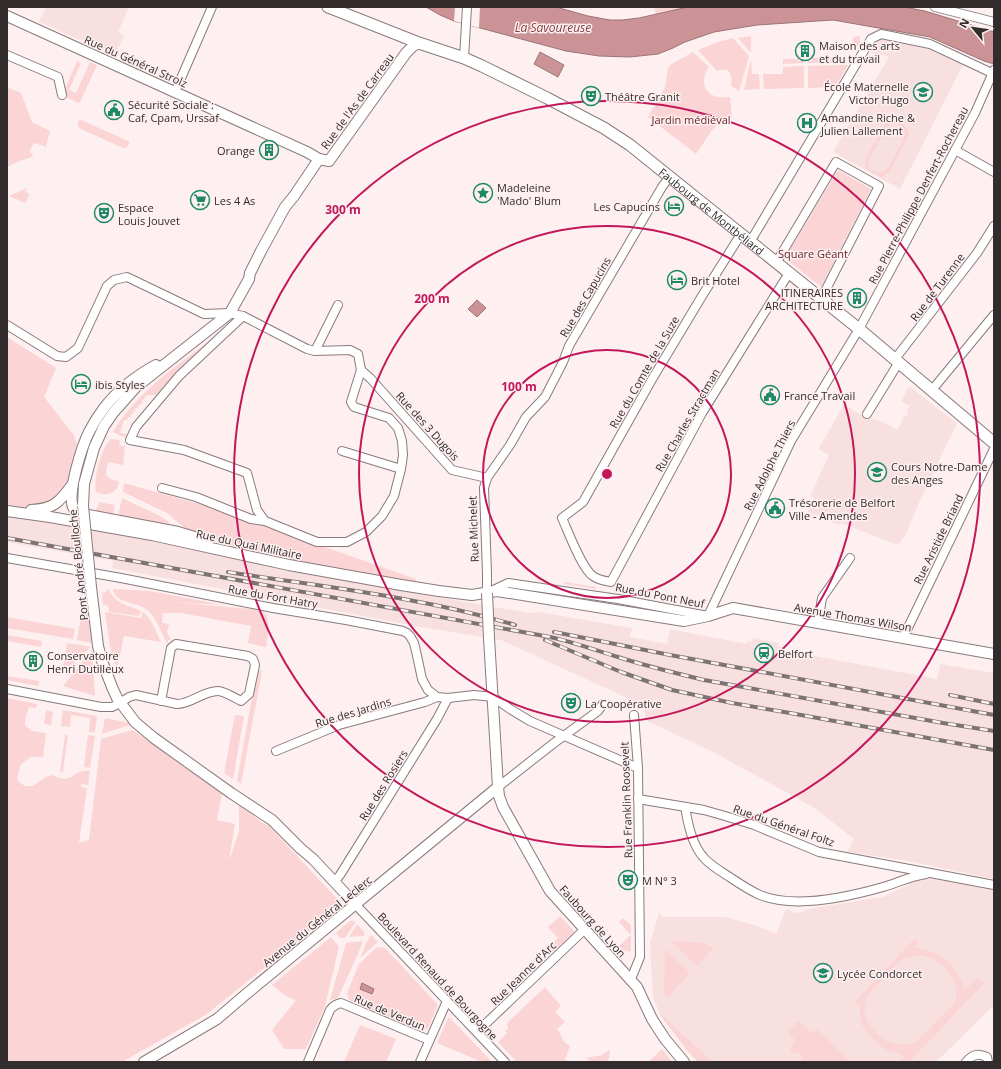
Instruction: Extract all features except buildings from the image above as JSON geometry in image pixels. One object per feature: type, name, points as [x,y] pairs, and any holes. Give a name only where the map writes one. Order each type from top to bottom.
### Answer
[{"type":"main road","name":"Faubourg de Montbéliard","points":[[328,7],[464,58],[504,76],[604,128],[630,145],[859,329],[994,443]]},
{"type":"street","points":[[175,92],[212,7]]},
{"type":"street","points":[[464,58],[467,7]]},
{"type":"street","points":[[935,7],[994,22]]},
{"type":"street","name":"Rue du Général Strolz","points":[[7,16],[324,160]]},
{"type":"street","points":[[750,242],[871,39],[881,34],[930,44],[994,73]]},
{"type":"street","name":"Rue de l'As de Carreau","points":[[230,313],[285,207],[324,160],[406,53],[419,42]]},
{"type":"street","points":[[7,55],[58,77],[62,95]]},
{"type":"street","name":"Rue Pierre-Philippe Denfert-Rochereau","points":[[859,329],[975,113],[994,73]]},
{"type":"street","points":[[955,150],[994,172]]},
{"type":"street","points":[[776,262],[836,162],[879,186],[821,299]]},
{"type":"street","name":"Rue des Capucins","points":[[520,427],[526,417],[545,397],[563,362],[569,346],[662,187],[670,176]]},
{"type":"street","name":"Rue de Turenne","points":[[868,414],[897,361],[977,253],[994,226]]},
{"type":"street","name":"Rue du Comte de la Suze","points":[[611,582],[599,580],[592,576],[584,566],[562,518],[583,502],[650,381],[741,234]]},
{"type":"street","name":"Rue Charles Stractman","points":[[611,582],[702,413],[789,273]]},
{"type":"street","points":[[7,325],[57,356],[66,357],[78,348],[107,286],[114,280],[127,277],[204,314],[230,313],[243,316],[307,349],[314,351],[350,350],[358,354],[361,370],[351,402],[354,406],[389,418],[398,428],[402,441],[401,469],[394,496],[382,516],[366,532],[346,542],[317,542],[265,521],[250,519],[196,497],[162,488]]},
{"type":"street","points":[[314,351],[338,305]]},
{"type":"street","name":"Pont André Boulloche","points":[[230,313],[136,387],[121,403],[104,426],[97,439],[84,484],[83,506],[98,646],[112,687],[120,703],[135,722],[154,738],[272,820],[313,859],[355,904]]},
{"type":"street","points":[[932,390],[994,315]]},
{"type":"street","points":[[243,316],[179,376],[136,427],[130,440],[184,450],[247,473],[257,510],[265,521]]},
{"type":"street","name":"Rue Adolphe Thiers","points":[[708,616],[791,441],[859,329]]},
{"type":"street","points":[[184,349],[133,379],[122,388],[104,409],[89,432],[84,444],[72,485],[73,506],[75,510],[83,514],[178,532],[202,539],[244,555]]},
{"type":"street","name":"Rue des 3 Dugois","points":[[361,370],[371,379],[452,470],[487,478]]},
{"type":"street","name":"Rue Michelet","points":[[487,593],[484,488],[487,478],[510,445],[520,427]]},
{"type":"street","name":"Rue Aristide Briand","points":[[903,638],[994,449]]},
{"type":"street","points":[[342,451],[401,469]]},
{"type":"street","points":[[10,512],[41,510],[50,507],[61,500],[72,485]]},
{"type":"street","name":"Rue du Quai Militaire","points":[[10,512],[145,534],[289,565],[439,591],[472,595],[487,593]]},
{"type":"street","name":"Rue du Fort Hatry","points":[[7,558],[403,631],[410,636],[414,643],[422,679],[428,690],[437,697]]},
{"type":"street","points":[[818,623],[822,598],[850,558]]},
{"type":"street","name":"Rue du Pont Neuf","points":[[487,593],[497,591],[684,621],[708,616]]},
{"type":"street","points":[[487,593],[498,787]]},
{"type":"street","name":"Avenue Thomas Wilson","points":[[708,616],[733,608],[994,654]]},
{"type":"street","points":[[7,689],[101,707],[112,707],[136,696],[161,701],[177,704],[182,704],[209,692],[220,691],[241,701],[249,694],[255,665],[253,659],[248,656],[176,644],[171,648],[161,701]]},
{"type":"street","points":[[437,697],[448,698],[474,695],[493,697],[510,709],[530,720],[638,768]]},
{"type":"street","name":"Rue des Jardins","points":[[276,751],[339,725],[425,702],[437,697]]},
{"type":"street","name":"Rue des Rosiers","points":[[334,882],[340,875],[437,719],[448,698]]},
{"type":"street","points":[[498,787],[564,735],[598,711],[603,704]]},
{"type":"street","name":"Rue Franklin Roosevelt","points":[[631,979],[640,957],[638,768],[634,715]]},
{"type":"street","name":"Avenue du Général Leclerc","points":[[144,1062],[217,1019],[498,787]]},
{"type":"street","name":"Faubourg de Lyon","points":[[498,787],[499,796],[503,807],[550,892],[638,987],[652,1019],[665,1039],[684,1062]]},
{"type":"street","name":"Rue du Général Foltz","points":[[638,799],[704,810],[754,825],[819,852],[994,885]]},
{"type":"street","points":[[685,807],[692,837],[703,858],[752,891],[771,898],[784,901],[830,899],[871,890],[920,874],[931,873]]},
{"type":"street","name":"Boulevard Renaud de Bourgogne","points":[[355,904],[505,1062]]},
{"type":"street","name":"Rue Jeanne d'Arc","points":[[477,1032],[585,929]]},
{"type":"street","points":[[422,1061],[429,1040],[447,1001]]},
{"type":"street","name":"Rue de Verdun","points":[[308,1062],[330,1010],[337,1003],[341,1003],[429,1040]]},
{"type":"street","points":[[966,1062],[969,1058],[980,1054],[987,1057],[988,1062]]},
{"type":"shaded area","points":[[46,7],[129,7],[118,32],[124,35],[115,55],[39,22]]},
{"type":"shaded area","points":[[881,39],[926,48],[963,65],[900,189],[833,152],[889,57],[871,52],[876,43]]},
{"type":"shaded area","name":"Cours Notre-Dame des Anges","points":[[909,386],[957,423],[918,505],[906,534],[898,545],[841,523],[838,525],[815,514],[812,518],[809,517],[811,513],[808,512],[814,498],[810,496],[829,455],[818,449],[844,405],[864,416],[883,422],[897,430],[904,416],[906,417],[908,414],[906,413],[910,406],[901,401]]},
{"type":"shaded area","points":[[7,516],[38,519],[130,533],[239,558],[426,595],[529,613],[539,612],[632,628],[630,637],[667,644],[670,629],[747,644],[747,641],[752,641],[753,638],[779,643],[778,646],[783,647],[783,650],[937,679],[940,664],[994,673],[994,879],[903,860],[847,852],[854,839],[813,807],[711,751],[645,720],[645,706],[501,640],[415,626],[112,568],[113,561],[7,542]]},
{"type":"shaded area","name":"Lycée Condorcet","points":[[933,878],[994,891],[994,1005],[936,1062],[698,1062],[661,1016],[653,998],[650,943],[659,913],[662,917],[726,917],[758,926],[776,934],[786,909],[798,913],[808,909],[882,897],[921,879]]},
{"type":"green space","points":[[654,7],[688,7],[656,14]]},
{"type":"green space","points":[[751,36],[751,53],[738,38]]},
{"type":"green space","points":[[860,36],[860,43],[854,52],[853,37]]},
{"type":"green space","points":[[733,38],[749,56],[739,91],[731,86],[731,75],[728,70],[717,71],[698,50]]},
{"type":"green space","name":"Jardin médiéval","points":[[693,52],[709,67],[704,80],[704,85],[708,92],[717,97],[730,97],[732,117],[722,121],[712,130],[696,154],[648,117],[665,87],[668,67]]},
{"type":"green space","points":[[836,57],[836,63],[808,63],[808,61],[812,61],[812,58]]},
{"type":"green space","points":[[751,59],[752,74],[759,74],[760,89],[744,90]]},
{"type":"green space","points":[[783,59],[799,59],[799,61],[803,61],[803,63],[783,64]]},
{"type":"green space","points":[[77,61],[81,63],[69,90],[76,93],[90,62],[97,65],[80,102],[78,103],[66,97],[65,89]]},
{"type":"green space","points":[[848,65],[835,87],[808,88],[808,66]]},
{"type":"green space","points":[[804,66],[804,88],[764,89],[763,74],[783,74],[783,67]]},
{"type":"green space","points":[[7,87],[21,93],[32,122],[50,131],[46,147],[34,143],[29,152],[33,154],[32,157],[7,167]]},
{"type":"green space","points":[[79,119],[130,142],[126,148],[123,148],[81,129],[78,125]]},
{"type":"green space","points":[[891,120],[901,123],[906,126],[909,135],[890,171],[882,177],[865,167],[865,160],[885,124]],"holes":[[[891,123],[900,125],[905,132],[903,140],[886,170],[882,172],[874,171],[869,167],[870,158],[887,127]]]},
{"type":"green space","name":"Square Géant","points":[[838,170],[871,189],[821,287],[785,258]]},
{"type":"green space","points":[[27,188],[25,192],[30,194],[25,203],[9,196]]},
{"type":"green space","points":[[7,337],[56,368],[44,397],[73,434],[77,444],[70,474],[73,469],[65,490],[56,499],[40,506],[22,508],[7,505]]},
{"type":"green space","points":[[212,339],[214,340],[181,368],[156,395],[147,395],[142,401],[142,404],[139,405],[138,408],[135,408],[133,414],[131,414],[131,417],[124,420],[120,433],[127,434],[126,437],[113,432],[122,418],[145,393],[171,370]]},
{"type":"green space","points":[[111,439],[119,440],[119,446],[125,445],[123,465],[108,462],[106,470],[107,476],[111,479],[119,481],[119,483],[113,492],[101,494],[96,492],[95,486],[97,472],[101,456],[107,443]]},
{"type":"green space","points":[[124,483],[213,508],[416,579],[416,583],[290,560],[236,548],[186,529],[167,513],[123,492]]},
{"type":"green space","points":[[122,498],[160,516],[169,522],[170,527],[118,516]]},
{"type":"green space","points":[[99,502],[115,505],[113,516],[95,513]]},
{"type":"green space","points":[[565,582],[596,587],[596,589],[564,584]]},
{"type":"green space","points":[[107,589],[118,601],[141,611],[139,616],[109,612],[109,607],[107,605],[103,605],[102,593],[106,592]]},
{"type":"green space","points":[[113,589],[150,591],[223,605],[171,602],[260,611],[264,613],[268,620],[266,647],[248,643],[251,626],[181,613],[163,613],[162,623],[169,624],[167,632],[171,640],[168,640],[168,643],[166,642],[154,618],[148,611],[141,606],[118,598]]},
{"type":"green space","points":[[88,611],[92,643],[77,640],[81,617]]},
{"type":"green space","points":[[105,612],[141,618],[143,612],[151,622],[161,642],[124,636],[117,669],[110,646]]},
{"type":"green space","points":[[7,617],[75,629],[73,639],[7,628]]},
{"type":"green space","points":[[7,635],[42,641],[41,647],[7,641]]},
{"type":"green space","points":[[67,643],[91,647],[62,673]]},
{"type":"green space","points":[[92,650],[95,696],[63,686]]},
{"type":"green space","points":[[257,670],[262,671],[241,784],[237,781]]},
{"type":"green space","points":[[7,676],[39,681],[38,686],[7,680]]},
{"type":"green space","points":[[7,698],[37,704],[36,708],[29,707],[25,725],[32,731],[46,733],[43,757],[31,757],[21,764],[17,778],[19,782],[25,786],[33,786],[46,777],[53,775],[65,779],[79,772],[90,771],[88,785],[82,784],[81,787],[87,788],[79,843],[89,840],[101,739],[132,730],[159,747],[222,794],[217,820],[235,824],[229,861],[239,831],[239,805],[269,826],[340,902],[340,907],[207,1014],[122,1062],[7,1062]]},
{"type":"green space","points":[[46,710],[53,712],[51,725],[44,724]]},
{"type":"green space","points":[[63,710],[97,716],[95,732],[89,732],[90,718],[71,715],[70,727],[61,726]]},
{"type":"green space","points":[[235,715],[244,716],[233,779],[224,773]]},
{"type":"green space","points":[[105,718],[129,723],[130,725],[102,734]]},
{"type":"green space","points":[[65,735],[68,735],[63,772],[60,772]]},
{"type":"green space","points":[[88,735],[95,736],[90,768],[84,767]]},
{"type":"green space","points":[[560,916],[575,932],[553,952],[546,950],[558,938],[548,927]]},
{"type":"green space","points":[[623,918],[631,925],[631,935],[619,922]]},
{"type":"green space","points":[[350,921],[354,921],[355,923],[345,938],[340,938],[336,933]]},
{"type":"green space","points":[[357,924],[365,933],[364,936],[349,937]]},
{"type":"green space","points":[[371,935],[378,942],[360,958],[366,943]]},
{"type":"green space","points":[[631,935],[630,952],[617,948]]},
{"type":"green space","points":[[331,937],[339,947],[325,1006],[306,1049],[284,1049],[272,1030],[296,1000],[287,997],[272,985]]},
{"type":"green space","points":[[914,939],[918,942],[914,948],[935,953],[952,966],[957,972],[965,990],[978,977],[984,983],[909,1062],[899,1062],[904,1057],[902,1055],[883,1048],[872,1038],[865,1030],[861,1022],[860,1006],[855,1002]],"holes":[[[920,955],[926,956],[942,965],[953,979],[956,988],[954,1003],[918,1040],[907,1044],[890,1042],[874,1031],[866,1019],[865,1006],[867,999],[874,988],[902,959]]]},
{"type":"green space","points":[[363,941],[338,998],[330,1000],[346,943]]},
{"type":"green space","points":[[671,941],[706,943],[713,949],[697,966]]},
{"type":"green space","points":[[377,947],[385,948],[438,1005],[428,1028],[422,1031],[349,1000],[347,993],[359,964]]},
{"type":"green space","points":[[665,949],[690,973],[668,997],[664,994]]},
{"type":"green space","points":[[545,987],[561,1006],[555,1012],[565,1022],[557,1029],[564,1042],[570,1046],[565,1060],[571,1062],[517,1062],[498,1042],[507,1033],[505,1031],[508,1029],[507,1023]]},
{"type":"green space","points":[[662,1015],[711,1062],[698,1062],[687,1050],[661,1016]]},
{"type":"green space","points":[[448,1018],[450,1018],[492,1062],[482,1062],[437,1043]]},
{"type":"green space","points":[[798,1021],[813,1034],[817,1029],[850,1062],[801,1062],[803,1059],[799,1053],[790,1052],[791,1046],[795,1040],[788,1032]]},
{"type":"green space","points":[[360,1025],[396,1039],[386,1062],[344,1062]]},
{"type":"green space","points":[[610,1049],[609,1058],[606,1062],[589,1062],[586,1058],[602,1055]]},
{"type":"green space","points":[[662,1049],[672,1062],[648,1062]]},
{"type":"water","name":"La Savoureuse","points":[[426,7],[556,7],[588,16],[610,20],[622,20],[639,18],[688,7],[904,7],[925,11],[994,32],[994,64],[930,37],[833,20],[757,25],[714,32],[685,42],[658,54],[630,57],[599,56],[566,51],[454,21]]},
{"type":"water","points":[[540,52],[564,65],[558,77],[534,64]]},
{"type":"water","points":[[477,300],[486,308],[477,317],[468,309]]},
{"type":"water","points":[[362,983],[374,989],[372,994],[360,989]]},
{"type":"pier","points":[[455,7],[480,7],[479,28],[454,21]]},
{"type":"railway","points":[[7,538],[550,637],[704,680],[994,731]]},
{"type":"railway","points":[[228,572],[408,600],[480,615],[515,625]]},
{"type":"railway","points":[[554,632],[994,715]]},
{"type":"railway","points":[[545,640],[621,672],[672,690],[732,703],[994,750]]},
{"type":"railway","points":[[950,695],[994,704]]},
{"type":"place","name":"Maison des arts et du travail","points":[[805,51]]},
{"type":"place","name":"École Maternelle Victor Hugo","points":[[923,92]]},
{"type":"place","name":"Théâtre Granit","points":[[591,96]]},
{"type":"place","name":"Sécurité Sociale : Caf, Cpam, Urssaf","points":[[114,110]]},
{"type":"place","name":"Amandine Riche & Julien Lallement","points":[[807,123]]},
{"type":"place","name":"Orange","points":[[269,150]]},
{"type":"place","name":"Madeleine 'Mado' Blum","points":[[483,193]]},
{"type":"place","name":"Les 4 As","points":[[200,200]]},
{"type":"place","name":"Les Capucins","points":[[674,206]]},
{"type":"place","name":"Espace Louis Jouvet","points":[[104,213]]},
{"type":"place","name":"Brit Hotel","points":[[677,280]]},
{"type":"place","name":"ITINERAIRES ARCHITECTURE","points":[[857,298]]},
{"type":"place","name":"ibis Styles","points":[[81,384]]},
{"type":"place","name":"France Travail","points":[[770,395]]},
{"type":"place","name":"Cours Notre-Dame des Anges","points":[[877,472]]},
{"type":"place","name":"Trésorerie de Belfort Ville - Amendes","points":[[775,508]]},
{"type":"place","name":"Belfort","points":[[764,653]]},
{"type":"place","name":"Conservatoire Henri Dutilleux","points":[[33,661]]},
{"type":"place","name":"La Coopérative","points":[[571,703]]},
{"type":"place","name":"M N° 3","points":[[628,880]]},
{"type":"place","name":"Lycée Condorcet","points":[[823,973]]}]
